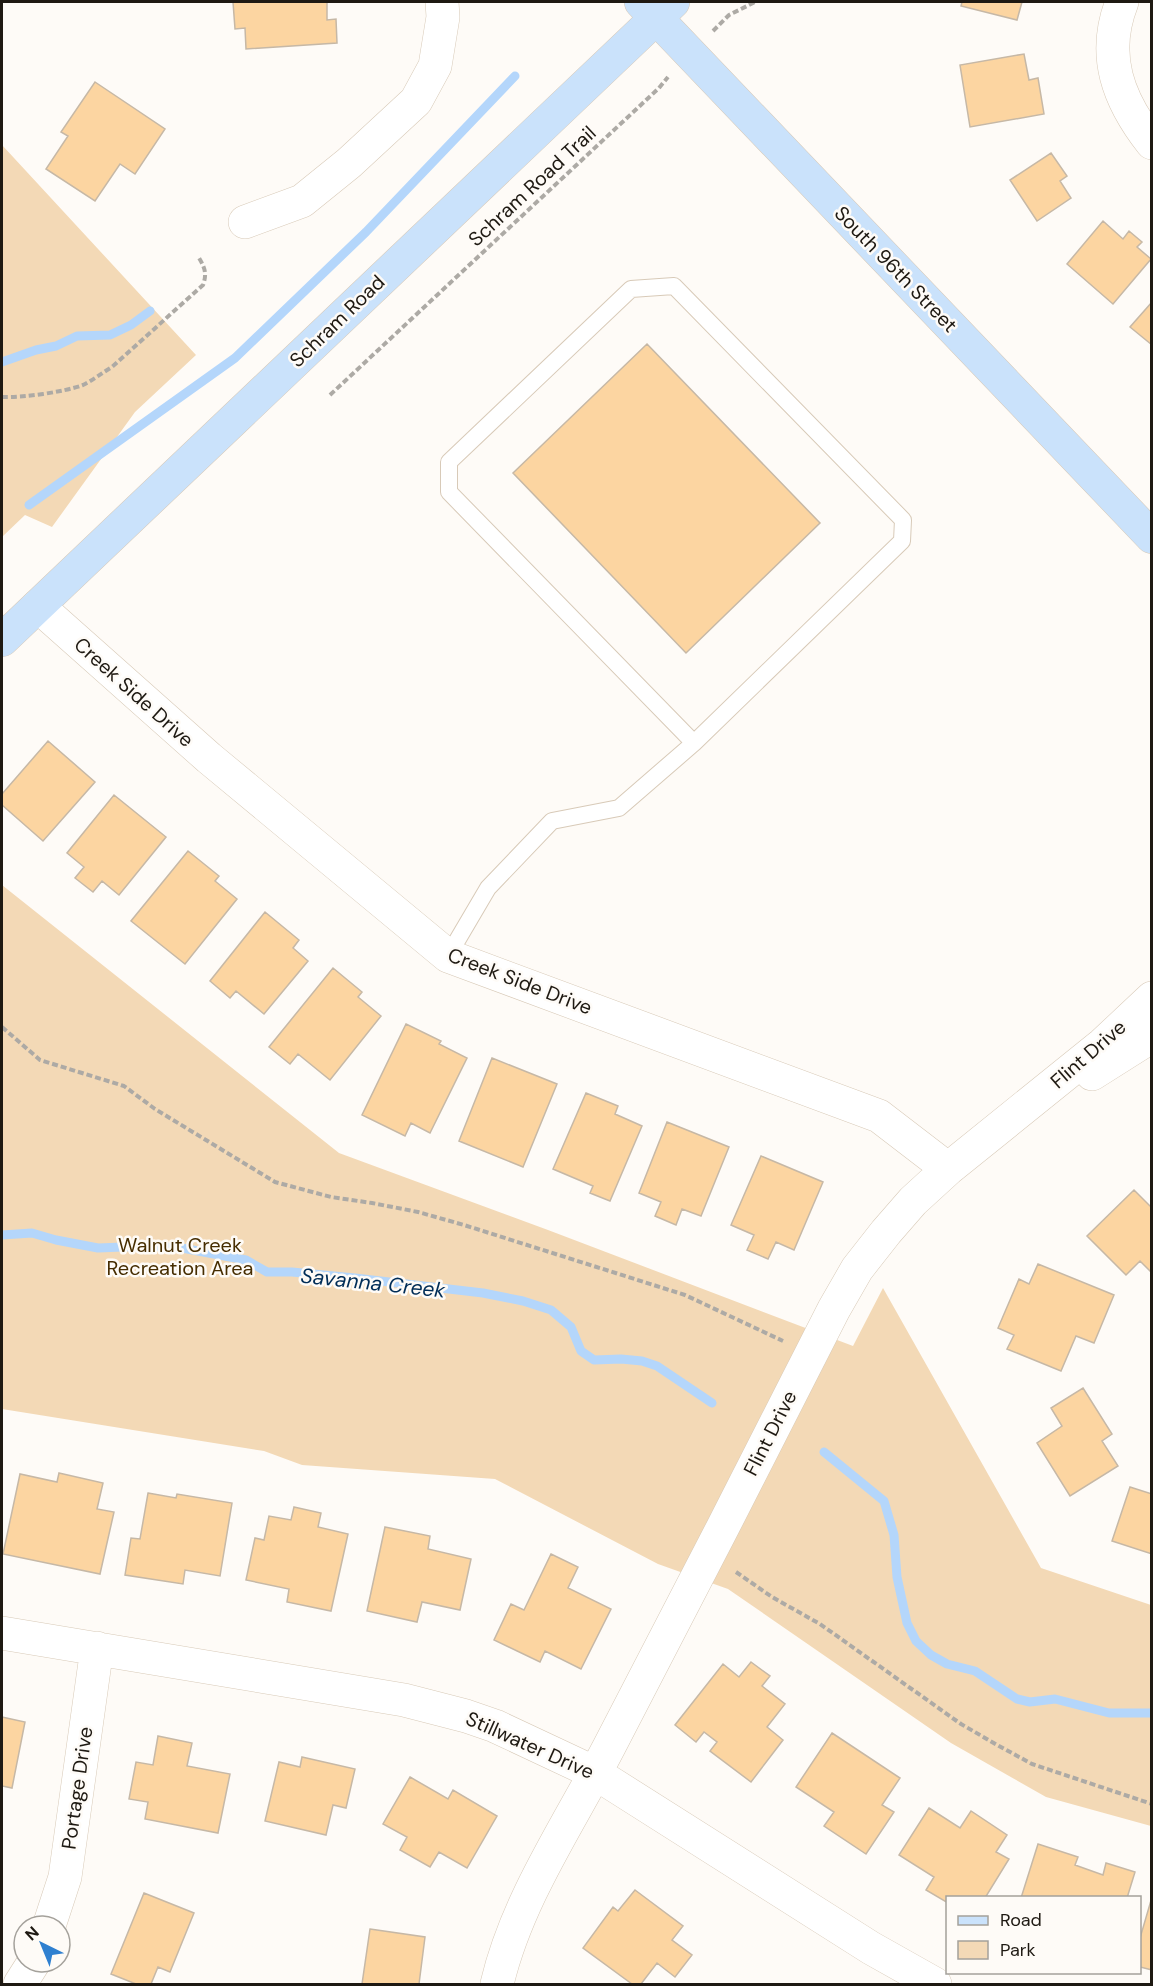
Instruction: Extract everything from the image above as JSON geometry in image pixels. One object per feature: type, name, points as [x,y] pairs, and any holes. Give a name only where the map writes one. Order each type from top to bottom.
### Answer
[{"type":"main road","name":"South 96th Street","points":[[657,7],[689,53],[1152,537]]},
{"type":"main road","name":"Schram Road","points":[[2,640],[657,7]]},
{"type":"street","points":[[245,222],[302,201],[349,163],[416,101],[435,66],[443,17],[442,2]]},
{"type":"street","points":[[1122,2],[1113,38],[1117,83],[1125,104],[1152,143]]},
{"type":"street","name":"Creek Side Drive","points":[[38,606],[209,758],[448,956],[879,1116],[948,1169]]},
{"type":"street","name":"Flint Drive","points":[[497,1984],[508,1944],[523,1906],[595,1773],[834,1309],[857,1269],[913,1201],[948,1169],[1103,1044],[1152,998]]},
{"type":"street","name":"Flint Drive","points":[[996,1132],[1152,1036]]},
{"type":"street","name":"Stillwater Drive","points":[[2,1633],[404,1700],[495,1726],[595,1773],[871,1948],[935,1984]]},
{"type":"street","name":"Portage Drive","points":[[54,1914],[65,1877],[97,1648]]},
{"type":"lane","points":[[448,956],[488,888],[552,821],[619,808],[694,743],[902,541],[903,520],[674,286],[631,289],[449,462],[449,492],[694,743]]},
{"type":"path","name":"Schram Road Trail","points":[[330,395],[659,88],[689,53],[729,15],[755,2]]},
{"type":"path","points":[[2,397],[62,390],[82,385],[98,377],[203,285],[206,276],[199,258]]},
{"type":"path","points":[[2,1027],[40,1060],[124,1086],[155,1109],[275,1182],[331,1197],[418,1212],[464,1225],[685,1295],[787,1343]]},
{"type":"path","points":[[734,1571],[772,1597],[820,1624],[961,1724],[999,1746],[1032,1764],[1152,1804]]},
{"type":"green space","points":[[2,145],[196,355],[135,412],[52,527],[25,515],[2,537]]},
{"type":"green space","name":"Walnut Creek Recreation Area","points":[[2,885],[339,1153],[853,1346],[883,1288],[1041,1568],[1151,1605],[1151,1826],[1046,1797],[951,1743],[728,1589],[658,1564],[495,1479],[302,1465],[264,1451],[2,1409]]},
{"type":"building","points":[[233,2],[327,2],[327,20],[336,19],[337,43],[246,49],[245,28],[235,29]]},
{"type":"building","points":[[962,2],[1022,2],[1017,20],[961,6]]},
{"type":"building","points":[[1024,54],[1029,80],[1038,78],[1044,114],[970,127],[960,65]]},
{"type":"building","points":[[95,82],[165,129],[135,174],[120,164],[95,201],[46,169],[68,136],[61,132]]},
{"type":"building","points":[[1051,153],[1067,176],[1060,181],[1071,198],[1037,221],[1010,180]]},
{"type":"building","points":[[1103,221],[1123,239],[1129,231],[1142,242],[1137,247],[1151,259],[1113,304],[1067,264]]},
{"type":"building","points":[[1152,302],[1152,345],[1130,327]]},
{"type":"building","points":[[647,344],[820,523],[686,653],[513,473]]},
{"type":"building","points":[[48,741],[95,782],[43,841],[2,805],[2,794]]},
{"type":"building","points":[[114,795],[166,837],[119,895],[102,881],[93,892],[75,878],[84,867],[67,853]]},
{"type":"building","points":[[188,851],[219,876],[215,881],[237,899],[185,964],[131,921]]},
{"type":"building","points":[[265,912],[299,940],[293,948],[308,961],[264,1014],[236,991],[230,998],[210,981]]},
{"type":"building","points":[[333,968],[362,992],[358,997],[381,1016],[330,1080],[298,1054],[290,1064],[269,1047]]},
{"type":"building","points":[[406,1024],[441,1041],[439,1044],[467,1058],[430,1133],[411,1123],[405,1136],[362,1115]]},
{"type":"building","points":[[492,1058],[557,1084],[523,1167],[459,1141]]},
{"type":"building","points":[[586,1093],[618,1106],[615,1114],[642,1126],[610,1201],[590,1193],[593,1186],[553,1169]]},
{"type":"building","points":[[667,1122],[729,1147],[701,1216],[682,1209],[676,1225],[655,1216],[661,1202],[639,1193]]},
{"type":"building","points":[[761,1156],[823,1182],[794,1250],[776,1242],[768,1259],[747,1250],[754,1235],[731,1225]]},
{"type":"building","points":[[1134,1190],[1152,1208],[1152,1273],[1140,1261],[1126,1275],[1087,1236]]},
{"type":"building","points":[[1038,1264],[1114,1295],[1094,1343],[1076,1336],[1061,1371],[1007,1349],[1014,1335],[998,1328],[1019,1279],[1029,1284]]},
{"type":"building","points":[[1083,1388],[1112,1434],[1102,1441],[1118,1466],[1070,1496],[1037,1443],[1062,1426],[1051,1408]]},
{"type":"building","points":[[59,1473],[103,1483],[97,1509],[114,1512],[100,1574],[3,1554],[20,1474],[57,1482]]},
{"type":"building","points":[[1130,1487],[1152,1494],[1152,1554],[1112,1541]]},
{"type":"building","points":[[148,1493],[176,1498],[177,1494],[232,1503],[220,1576],[185,1570],[183,1584],[125,1575],[131,1538],[140,1539]]},
{"type":"building","points":[[294,1507],[321,1513],[318,1527],[348,1534],[331,1611],[287,1602],[289,1589],[246,1580],[255,1538],[264,1540],[269,1516],[291,1520]]},
{"type":"building","points":[[385,1527],[430,1536],[428,1549],[471,1559],[460,1610],[422,1602],[417,1622],[367,1611]]},
{"type":"building","points":[[551,1554],[578,1567],[568,1588],[611,1609],[581,1669],[545,1651],[540,1662],[494,1640],[511,1604],[524,1610]]},
{"type":"building","points":[[751,1662],[770,1676],[762,1686],[785,1704],[767,1727],[783,1740],[751,1782],[710,1751],[717,1742],[704,1732],[696,1742],[675,1725],[723,1664],[739,1677]]},
{"type":"building","points":[[2,1717],[25,1722],[12,1788],[2,1786]]},
{"type":"building","points":[[832,1733],[900,1778],[882,1805],[894,1812],[866,1854],[824,1826],[834,1812],[796,1787]]},
{"type":"building","points":[[158,1736],[192,1743],[187,1766],[230,1774],[218,1833],[145,1819],[148,1802],[129,1799],[136,1762],[153,1765]]},
{"type":"building","points":[[302,1757],[355,1769],[346,1808],[333,1805],[326,1835],[265,1821],[279,1762],[300,1767]]},
{"type":"building","points":[[410,1777],[448,1799],[453,1790],[497,1816],[467,1868],[439,1852],[430,1867],[400,1850],[407,1837],[383,1824]]},
{"type":"building","points":[[929,1808],[960,1828],[971,1811],[1007,1835],[996,1852],[1009,1859],[986,1896],[946,1896],[946,1902],[926,1890],[934,1877],[899,1855]]},
{"type":"building","points":[[1038,1844],[1078,1857],[1075,1865],[1103,1875],[1106,1863],[1135,1872],[1128,1896],[1022,1896]]},
{"type":"building","points":[[635,1890],[683,1926],[672,1940],[692,1955],[675,1977],[657,1963],[641,1984],[632,1984],[583,1948],[613,1907],[618,1911]]},
{"type":"building","points":[[144,1893],[194,1913],[170,1972],[158,1967],[151,1984],[136,1984],[111,1974]]},
{"type":"building","points":[[1152,1897],[1152,1970],[1141,1967],[1141,1935]]},
{"type":"building","points":[[370,1929],[425,1937],[419,1984],[362,1984]]},
{"type":"waterway","points":[[29,505],[235,358],[366,232],[515,76]]},
{"type":"waterway","points":[[2,362],[36,350],[56,346],[77,336],[110,335],[131,325],[150,311]]},
{"type":"waterway","name":"Savanna Creek","points":[[2,1235],[32,1233],[98,1248],[148,1246],[182,1248],[246,1260],[267,1272],[355,1278],[483,1293],[523,1301],[551,1310],[571,1327],[581,1351],[594,1360],[621,1359],[642,1361],[657,1366],[712,1403]]},
{"type":"waterway","name":"Savanna Creek","points":[[824,1452],[884,1501],[894,1535],[897,1577],[907,1623],[916,1641],[931,1655],[947,1664],[975,1671],[1017,1699],[1030,1702],[1055,1699],[1109,1713],[1152,1713]]}]
